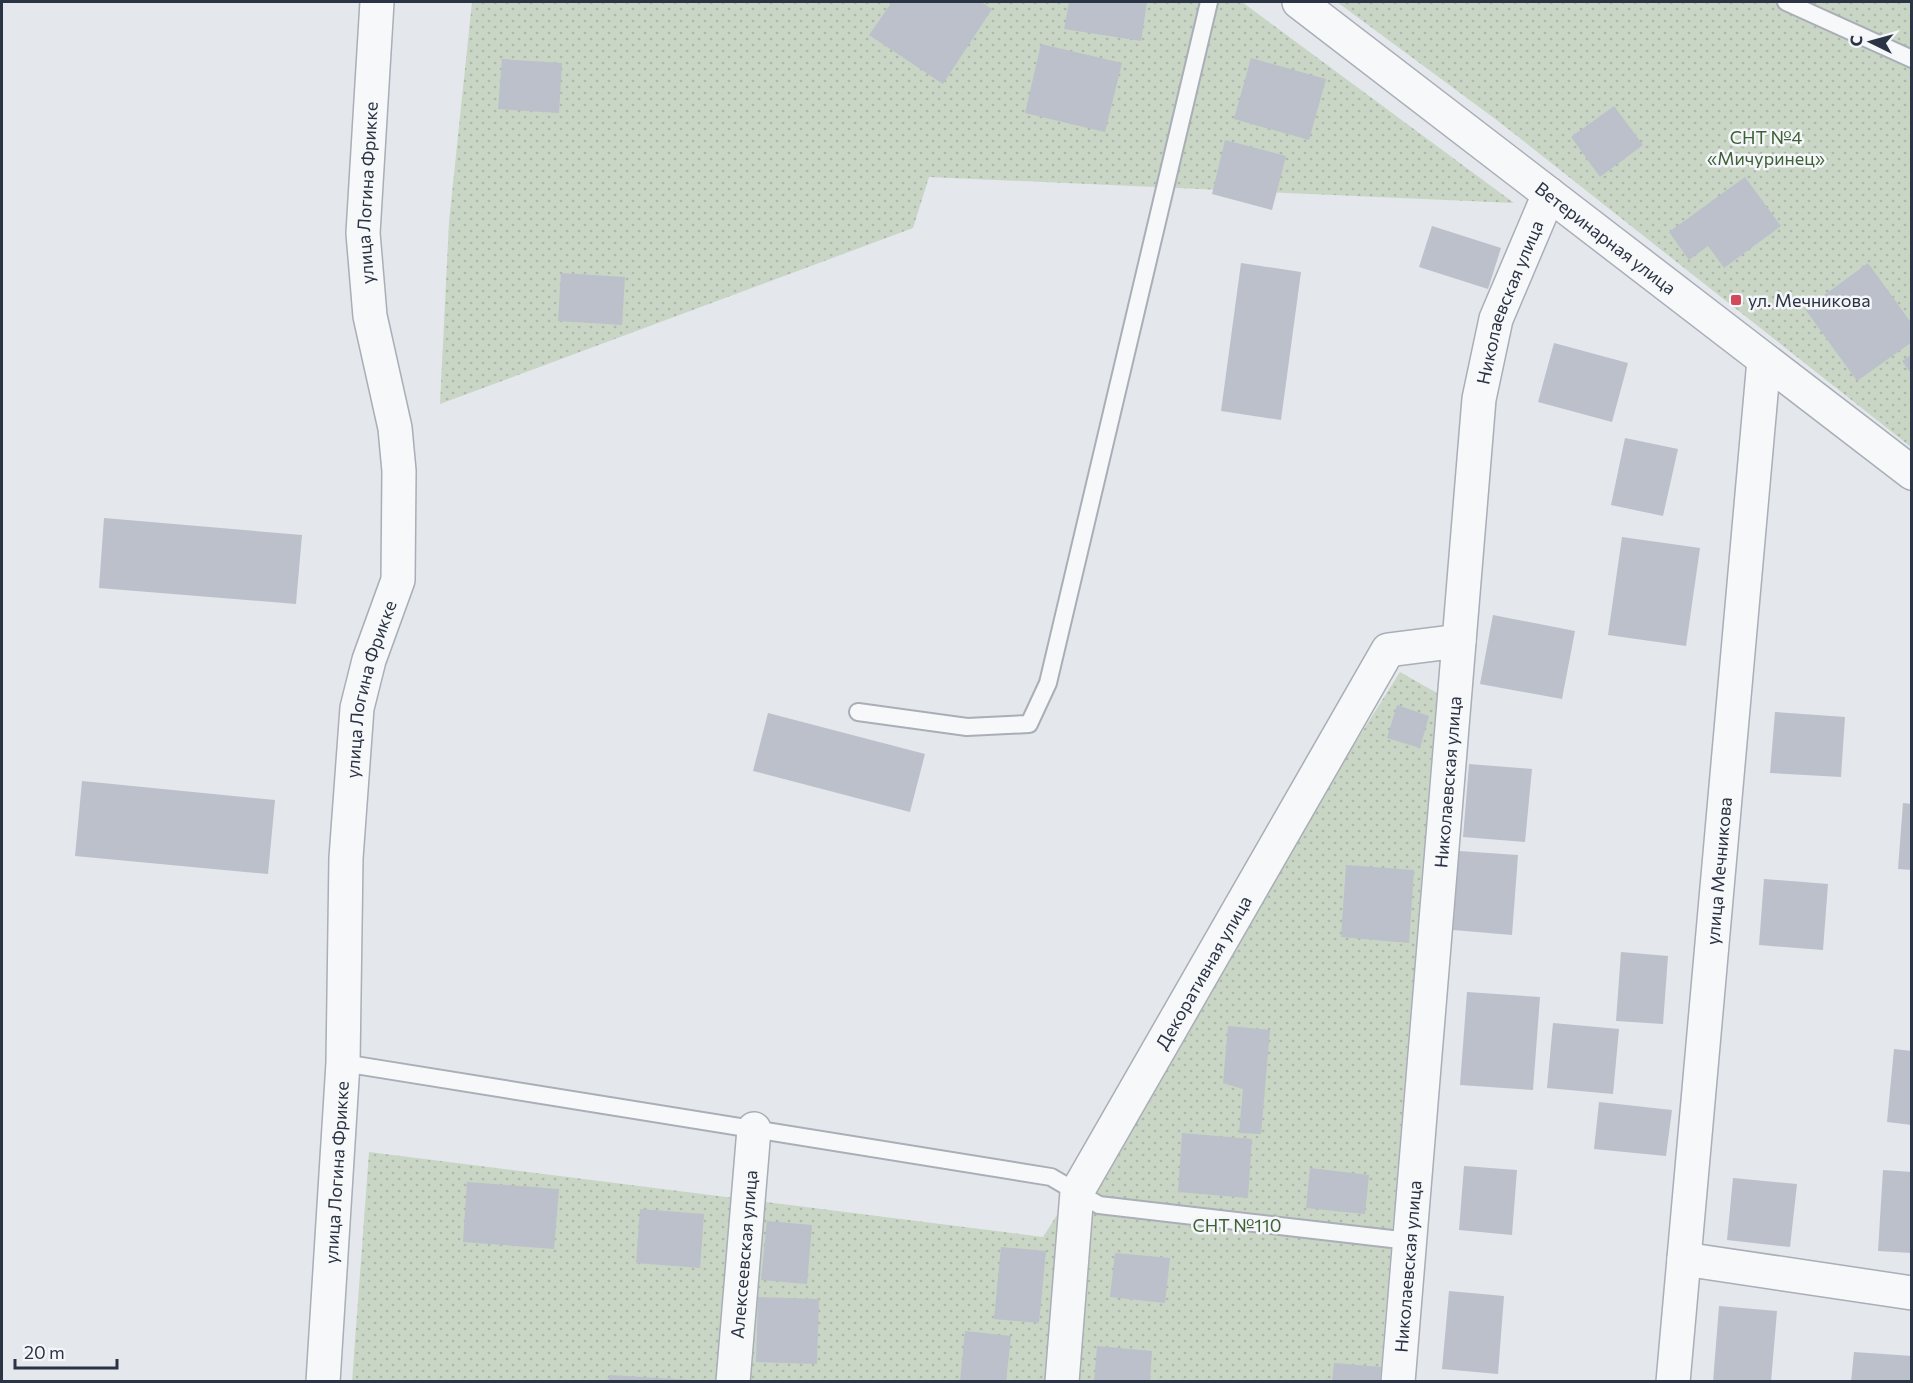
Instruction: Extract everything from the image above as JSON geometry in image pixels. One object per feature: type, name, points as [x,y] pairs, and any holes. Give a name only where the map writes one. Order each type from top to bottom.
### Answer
[{"type":"street","name":"улица Логина Фрикке","points":[[323,1382],[343,1063],[346,858],[357,708],[369,660],[398,580],[399,471],[395,428],[370,316],[363,233],[377,2]]},
{"type":"street","name":"Ветеринарная улица","points":[[1299,2],[1911,473]]},
{"type":"street","name":"Николаевская улица","points":[[1398,1382],[1479,399],[1496,319],[1549,194]]},
{"type":"street","name":"улица Мечникова","points":[[1672,1382],[1764,360]]},
{"type":"street","name":"Декоративная улица","points":[[1062,1382],[1077,1192],[1389,650],[1458,641]]},
{"type":"street","name":"Алексеевская улица","points":[[734,1382],[754,1130]]},
{"type":"street","points":[[1684,1259],[1911,1293]]},
{"type":"lane","points":[[858,712],[966,727],[1029,724],[1048,683],[1209,2]]},
{"type":"lane","points":[[1786,2],[1911,59]]},
{"type":"lane","points":[[343,1063],[1051,1177],[1099,1205],[1409,1241]]},
{"type":"green space","points":[[472,2],[1242,2],[1514,203],[929,177],[913,228],[440,404],[449,222]]},
{"type":"green space","name":"СНТ №4 «Мичуринец»","points":[[1337,2],[1911,2],[1911,447],[1498,121]]},
{"type":"green space","name":"СНТ №110","points":[[1400,672],[1437,693],[1380,1381],[352,1382],[369,1152],[1043,1237]]},
{"type":"building","points":[[892,2],[981,2],[992,9],[943,84],[869,35]]},
{"type":"building","points":[[1069,2],[1147,2],[1141,41],[1064,29]]},
{"type":"building","points":[[1041,44],[1122,63],[1105,132],[1025,113]]},
{"type":"building","points":[[1251,58],[1326,79],[1309,140],[1234,119]]},
{"type":"building","points":[[502,59],[562,63],[559,113],[498,109]]},
{"type":"building","points":[[1614,106],[1643,145],[1600,177],[1571,137]]},
{"type":"building","points":[[1225,140],[1286,156],[1272,210],[1212,194]]},
{"type":"building","points":[[1745,177],[1781,226],[1724,268],[1708,246],[1689,260],[1669,232]]},
{"type":"building","points":[[1432,226],[1501,248],[1488,289],[1419,267]]},
{"type":"building","points":[[1241,263],[1301,272],[1281,420],[1221,411]]},
{"type":"building","points":[[1868,263],[1912,324],[1912,342],[1857,381],[1805,309]]},
{"type":"building","points":[[561,273],[625,277],[622,325],[558,321]]},
{"type":"building","points":[[1554,343],[1628,363],[1612,422],[1538,402]]},
{"type":"building","points":[[1912,354],[1912,375],[1902,361]]},
{"type":"building","points":[[1625,438],[1678,449],[1663,516],[1611,505]]},
{"type":"building","points":[[104,518],[302,535],[296,604],[99,588]]},
{"type":"building","points":[[1622,537],[1700,548],[1686,646],[1608,635]]},
{"type":"building","points":[[1493,615],[1575,631],[1562,699],[1480,684]]},
{"type":"building","points":[[1397,705],[1429,716],[1420,748],[1387,738]]},
{"type":"building","points":[[1775,712],[1845,717],[1841,777],[1770,773]]},
{"type":"building","points":[[768,713],[925,754],[910,812],[753,771]]},
{"type":"building","points":[[1469,764],[1532,769],[1525,842],[1463,837]]},
{"type":"building","points":[[82,781],[275,800],[268,874],[75,856]]},
{"type":"building","points":[[1903,803],[1912,804],[1912,870],[1898,869]]},
{"type":"building","points":[[1459,851],[1518,855],[1512,935],[1453,930]]},
{"type":"building","points":[[1346,865],[1414,870],[1409,943],[1341,937]]},
{"type":"building","points":[[1764,879],[1828,884],[1823,950],[1759,945]]},
{"type":"building","points":[[1621,952],[1668,956],[1663,1024],[1616,1021]]},
{"type":"building","points":[[1467,992],[1540,997],[1533,1090],[1460,1085]]},
{"type":"building","points":[[1553,1023],[1619,1029],[1613,1094],[1547,1088]]},
{"type":"building","points":[[1228,1026],[1270,1030],[1261,1134],[1239,1133],[1243,1089],[1223,1083]]},
{"type":"building","points":[[1894,1049],[1912,1051],[1912,1125],[1887,1122]]},
{"type":"building","points":[[1599,1102],[1672,1110],[1666,1156],[1594,1149]]},
{"type":"building","points":[[1182,1133],[1252,1139],[1248,1198],[1178,1192]]},
{"type":"building","points":[[1464,1166],[1517,1170],[1512,1235],[1459,1230]]},
{"type":"building","points":[[1310,1168],[1369,1175],[1365,1214],[1306,1208]]},
{"type":"building","points":[[1883,1170],[1912,1172],[1912,1253],[1878,1251]]},
{"type":"building","points":[[1733,1178],[1797,1184],[1790,1247],[1727,1240]]},
{"type":"building","points":[[467,1182],[559,1189],[554,1249],[463,1242]]},
{"type":"building","points":[[640,1209],[704,1214],[700,1268],[636,1263]]},
{"type":"building","points":[[767,1221],[812,1225],[807,1284],[761,1280]]},
{"type":"building","points":[[1001,1247],[1046,1251],[1039,1323],[994,1319]]},
{"type":"building","points":[[1115,1253],[1170,1258],[1165,1303],[1110,1297]]},
{"type":"building","points":[[1449,1291],[1504,1296],[1498,1374],[1442,1369]]},
{"type":"building","points":[[758,1297],[819,1299],[817,1364],[756,1362]]},
{"type":"building","points":[[1719,1306],[1777,1311],[1771,1382],[1713,1382]]},
{"type":"building","points":[[965,1331],[1011,1336],[1006,1382],[960,1382]]},
{"type":"building","points":[[1097,1346],[1152,1351],[1150,1382],[1094,1382]]},
{"type":"building","points":[[1854,1352],[1912,1356],[1912,1382],[1851,1382]]},
{"type":"building","points":[[1334,1363],[1381,1367],[1380,1382],[1332,1382]]},
{"type":"building","points":[[609,1375],[692,1380],[692,1382],[609,1382]]},
{"type":"place","name":"ул. Мечникова","points":[[1736,300]]}]
